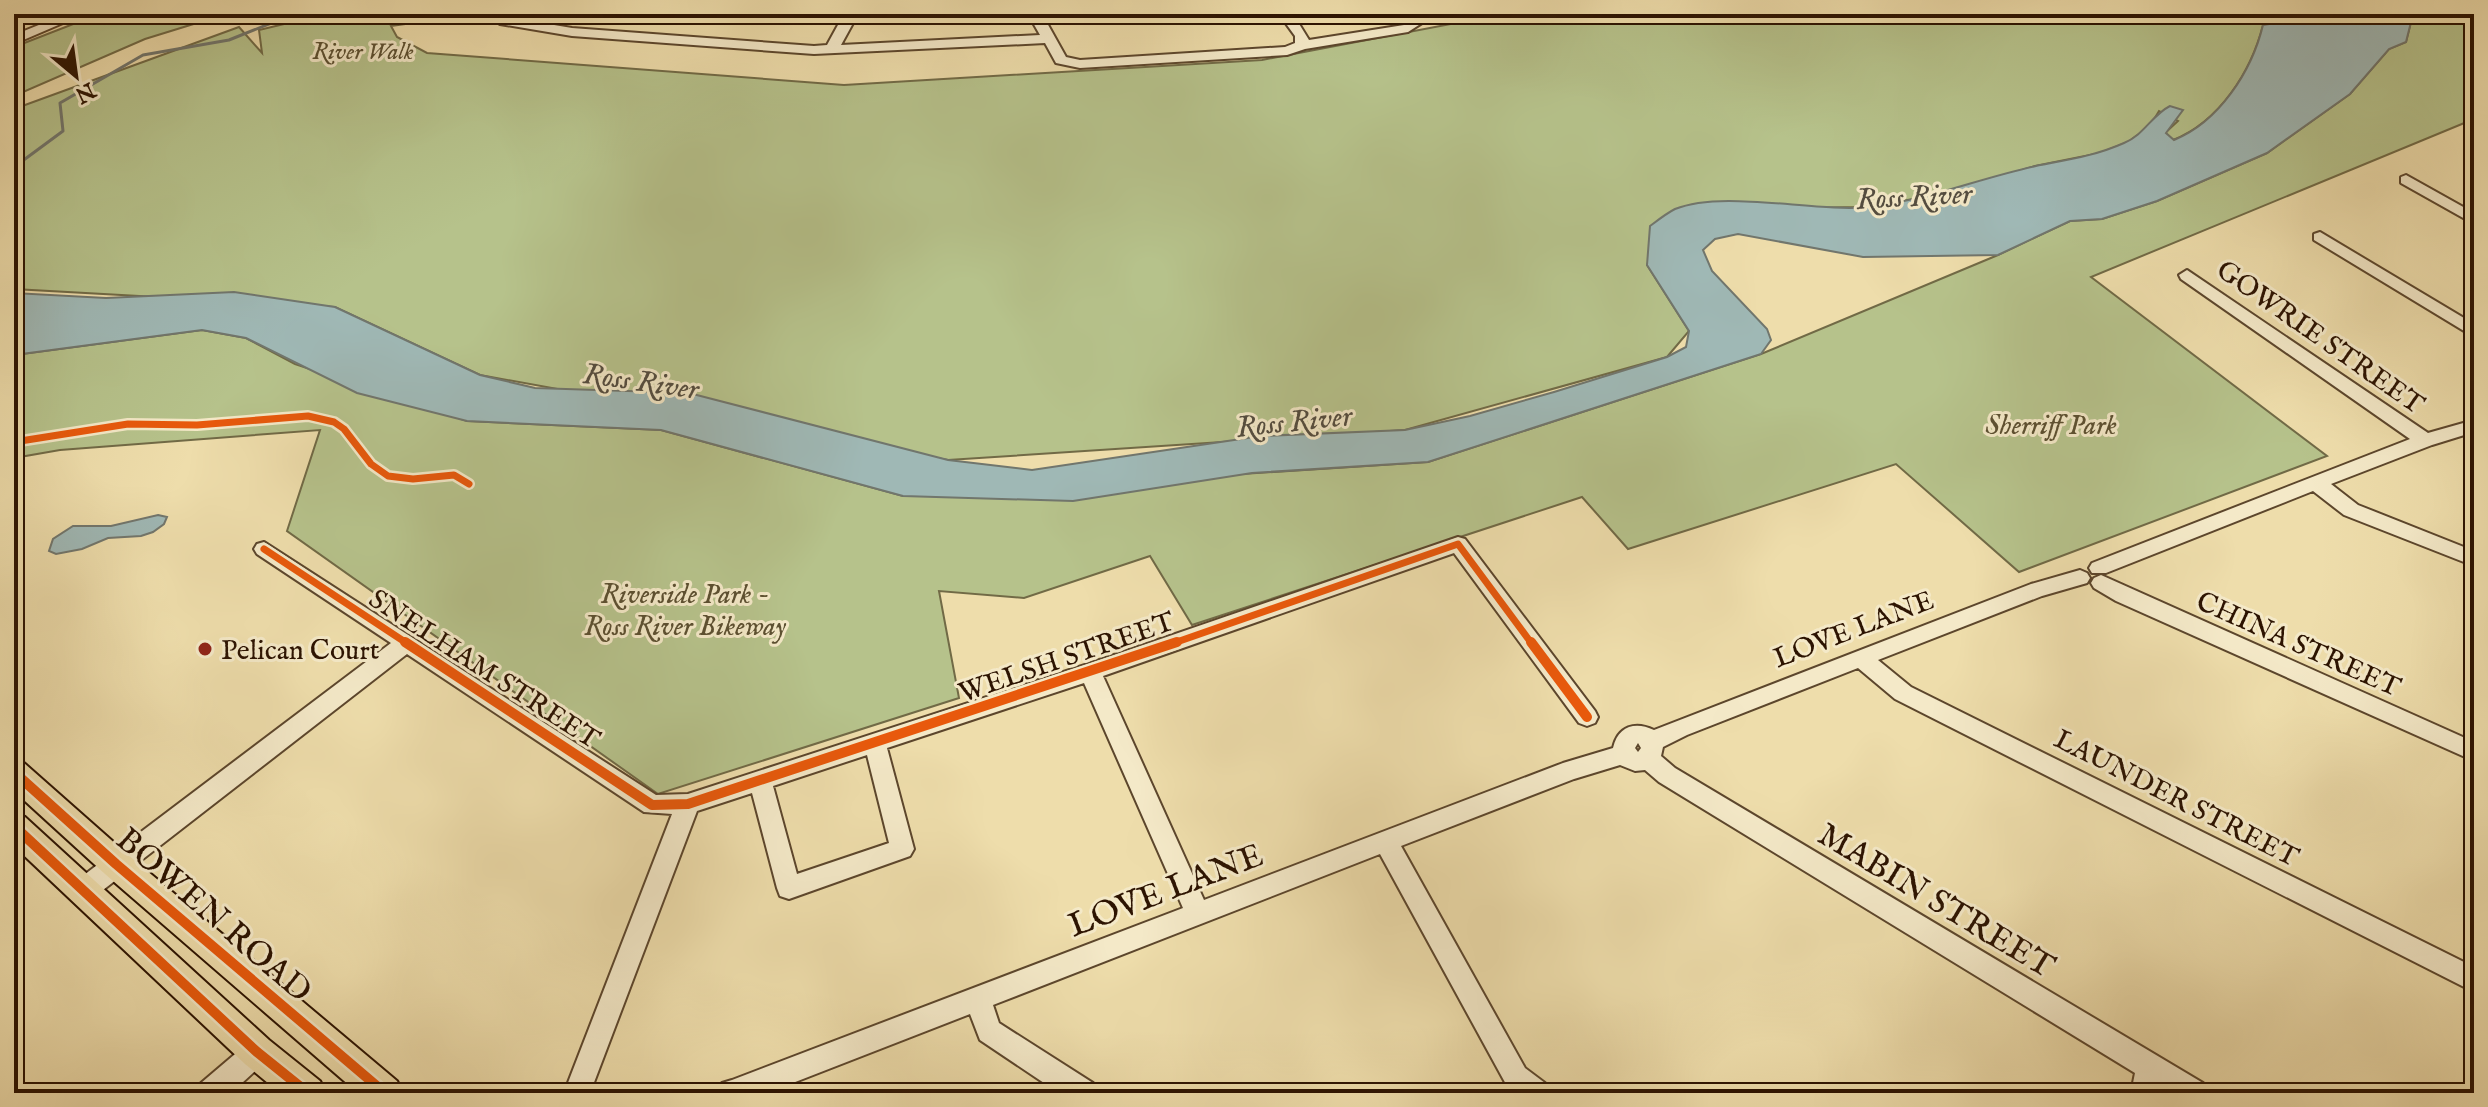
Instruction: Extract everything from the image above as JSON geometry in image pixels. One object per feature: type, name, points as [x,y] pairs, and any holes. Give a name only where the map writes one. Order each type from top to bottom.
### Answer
[{"type":"main road","name":"BOWEN ROAD","points":[[14,772],[116,864],[385,1093]]},
{"type":"main road","points":[[14,826],[257,1052],[308,1093]]},
{"type":"street","points":[[14,40],[77,14]]},
{"type":"street","points":[[831,50],[851,14]]},
{"type":"street","points":[[1035,14],[1061,60],[1072,64],[1287,51],[1302,45],[1403,30],[1415,23],[1408,14]]},
{"type":"street","points":[[1286,14],[1302,36],[1302,45]]},
{"type":"street","points":[[500,20],[572,32],[831,50],[1048,39]]},
{"type":"street","points":[[2406,180],[2474,219]]},
{"type":"street","points":[[2320,237],[2474,332]]},
{"type":"street","name":"GOWRIE STREET","points":[[2187,275],[2425,440]]},
{"type":"street","points":[[2474,414],[2467,418],[2474,426]]},
{"type":"street","name":"LOVE LANE","points":[[732,1093],[1571,770],[1641,752],[1679,728],[1860,657],[2038,589],[2094,576],[2425,440],[2474,426]]},
{"type":"street","points":[[2317,484],[2351,510],[2474,559]]},
{"type":"street","name":"WELSH STREET","points":[[688,804],[1090,672],[1458,544],[1587,717]]},
{"type":"street","name":"SNELHAM STREET","points":[[264,549],[652,805],[688,804]]},
{"type":"street","name":"CHINA STREET","points":[[2094,576],[2137,601],[2474,752]]},
{"type":"street","points":[[85,889],[405,644]]},
{"type":"street","name":"LAUNDER STREET","points":[[1860,657],[1903,693],[2474,980]]},
{"type":"street","points":[[1090,672],[1197,912]]},
{"type":"street","points":[[760,781],[789,888],[902,849],[875,743]]},
{"type":"street","name":"MABIN STREET","points":[[1641,752],[1667,775],[2147,1080],[2193,1093]]},
{"type":"street","points":[[577,1093],[688,804]]},
{"type":"street","points":[[1385,841],[1519,1088]]},
{"type":"street","points":[[978,998],[989,1031],[1083,1093]]},
{"type":"street","points":[[211,1093],[257,1052]]},
{"type":"green space","points":[[99,14],[226,14],[145,39],[14,96],[14,47]]},
{"type":"green space","name":"River Walk","points":[[326,14],[478,14],[391,26],[397,37],[427,53],[844,85],[1262,60],[1503,14],[2282,14],[2263,25],[2258,43],[2241,77],[2219,108],[2190,132],[2173,140],[2165,133],[2178,121],[2159,111],[2150,126],[2128,142],[2100,153],[2035,166],[1942,194],[1867,207],[1677,209],[1647,265],[1689,331],[1667,357],[1405,430],[948,460],[480,375],[335,307],[14,289],[14,109],[239,27],[262,53],[259,30]]},
{"type":"green space","name":"Riverside Park - Ross River Bikeway","points":[[2417,14],[2474,14],[2474,119],[2091,277],[2327,456],[2019,572],[1896,464],[1628,549],[1582,497],[1192,625],[1150,556],[1024,598],[939,591],[959,698],[658,794],[287,531],[320,430],[60,450],[14,458],[14,355],[202,330],[246,338],[295,364],[467,421],[661,430],[903,496],[1428,462],[1761,354],[1998,255],[2070,221],[2102,219],[2157,201],[2267,153],[2350,94],[2389,49],[2406,42],[2412,18]]},
{"type":"water","points":[[2275,14],[2417,14],[2412,18],[2406,42],[2389,49],[2350,94],[2267,153],[2157,201],[2102,219],[2070,221],[1998,255],[1863,257],[1738,234],[1715,239],[1703,250],[1712,271],[1767,329],[1771,340],[1761,354],[1428,462],[1252,473],[1073,501],[903,496],[661,430],[467,421],[357,393],[246,338],[202,330],[14,355],[14,293],[106,298],[234,292],[335,307],[480,375],[535,388],[689,393],[948,460],[1032,470],[1261,436],[1405,430],[1470,416],[1554,392],[1667,357],[1686,347],[1689,331],[1647,265],[1650,226],[1675,209],[1719,201],[1848,208],[1891,204],[2113,147],[2137,135],[2170,106],[2183,110],[2166,133],[2174,140],[2190,132],[2219,108],[2242,77],[2263,25],[2276,23]]},
{"type":"water","points":[[158,515],[167,517],[164,524],[141,536],[108,538],[82,549],[56,554],[49,551],[53,539],[73,526],[111,526]]},
{"type":"waterway","points":[[14,163],[21,162],[63,131],[60,103],[143,55],[229,40],[294,14]]},
{"type":"cycle path","points":[[14,442],[128,424],[221,424],[279,416],[308,416],[334,422],[344,429],[371,464],[388,476],[413,479],[454,475],[469,484]]},
{"type":"cycle path","points":[[264,549],[652,805],[688,804],[1090,672],[1458,544],[1587,717]]},
{"type":"cycle path","points":[[14,772],[116,864],[385,1093]]},
{"type":"cycle path","points":[[14,826],[257,1052],[308,1093]]},
{"type":"place","name":"Pelican Court","points":[[205,649]]},
{"type":"water label","name":"Ross River","points":[[1914,196]]},
{"type":"water label","name":"Ross River","points":[[641,381]]},
{"type":"water label","name":"Ross River","points":[[1294,421]]},
{"type":"park label","name":"Sherriff Park","points":[[2051,424]]}]
